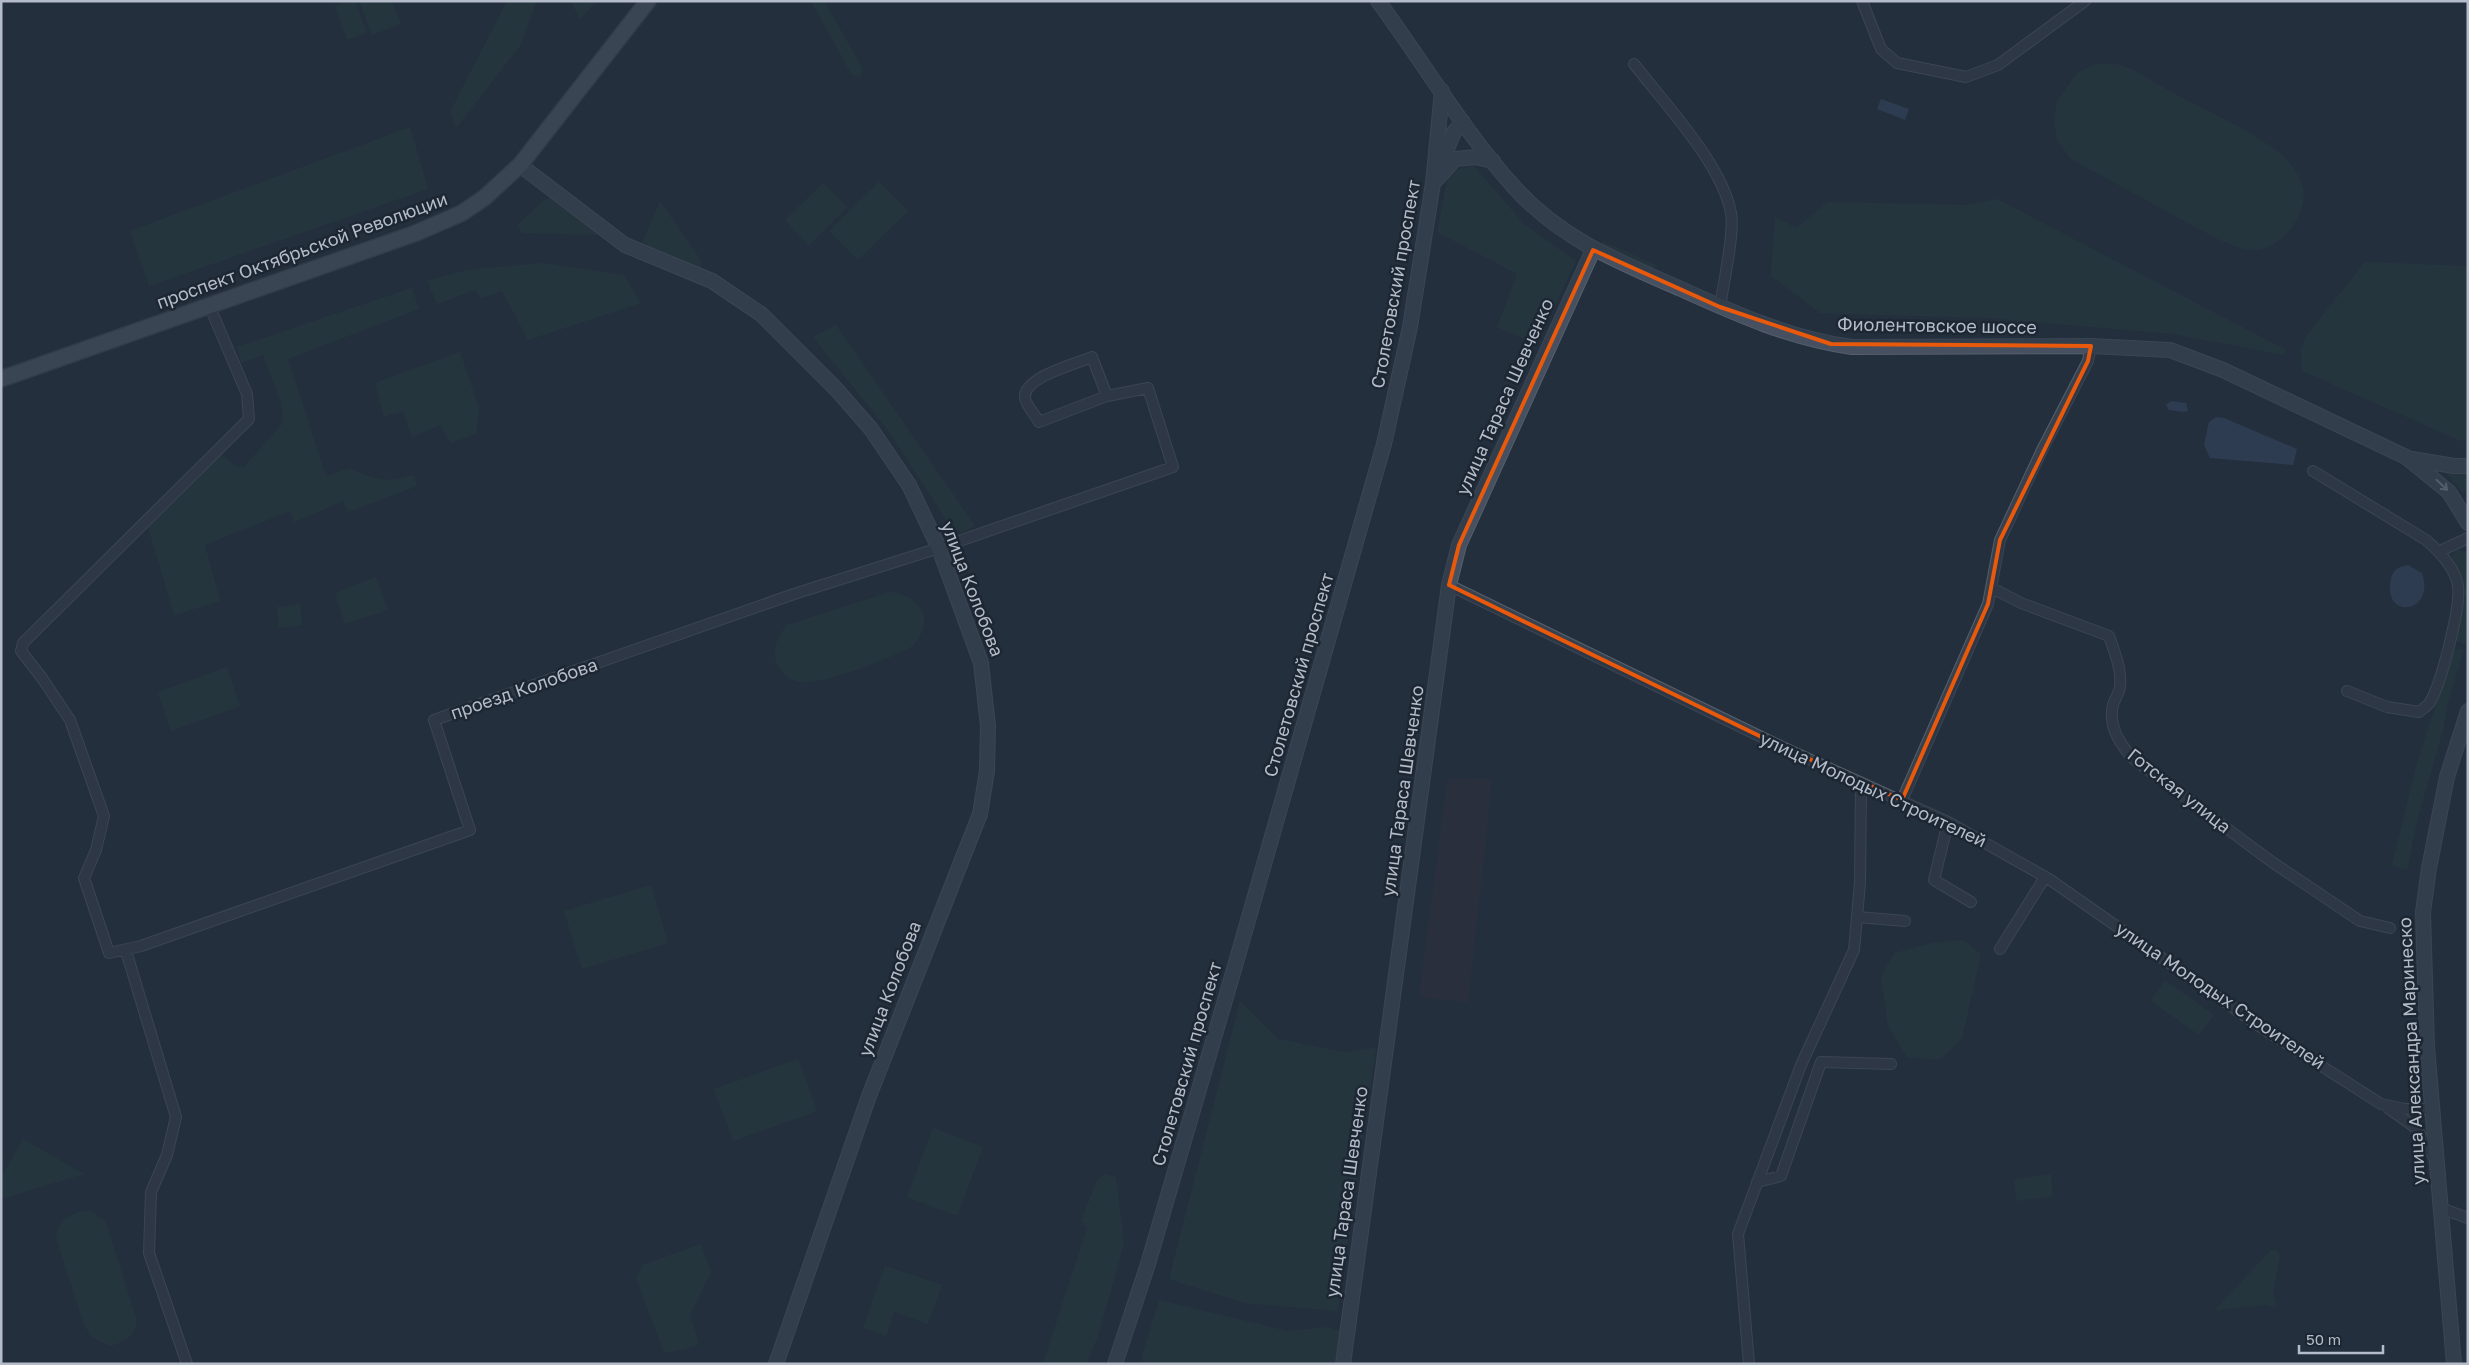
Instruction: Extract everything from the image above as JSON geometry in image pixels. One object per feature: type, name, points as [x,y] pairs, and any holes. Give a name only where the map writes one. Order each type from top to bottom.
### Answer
[{"type":"main road","name":"проспект Октябрьской Революции","points":[[1,379],[441,224],[484,198],[520,166],[648,1]]},
{"type":"main road","points":[[1378,1],[1442,91]]},
{"type":"main road","name":"Фиолентовское шоссе","points":[[1442,91],[1493,161],[1515,188],[1541,213],[1593,250],[1720,308],[1790,333],[1831,344],[1852,347],[2091,346],[2170,350],[2224,370],[2406,457],[2449,492],[2468,523]]},
{"type":"main road","name":"Столетовский проспект","points":[[1115,1364],[1146,1269],[1230,985],[1384,444],[1410,327],[1433,183],[1442,91]]},
{"type":"main road","points":[[1433,183],[1454,132],[1463,122]]},
{"type":"main road","points":[[1433,183],[1455,160],[1476,157],[1493,161]]},
{"type":"main road","name":"улица Колобова","points":[[520,166],[625,245],[712,281],[762,314],[837,390],[870,429],[909,485],[939,548],[981,663],[988,726],[987,771],[980,814],[869,1096],[776,1364]]},
{"type":"main road","name":"улица Тараса Шевченко","points":[[1344,1364],[1449,585],[1459,545],[1593,250]]},
{"type":"main road","name":"Фиолентовское шоссе","points":[[2406,457],[2454,466],[2468,466]]},
{"type":"main road","name":"улица Александра Маринеско","points":[[2454,1364],[2432,1109],[2424,977],[2423,912],[2429,868],[2447,777],[2468,711]]},
{"type":"street","points":[[1862,1],[1881,49],[1897,62],[1966,77],[1998,65],[2085,1]]},
{"type":"street","points":[[1634,64],[1714,170],[1732,214],[1720,308]]},
{"type":"street","points":[[187,1364],[149,1253],[151,1192],[167,1155],[176,1117],[126,951],[109,953],[84,878],[96,850],[104,816],[70,720],[42,678],[21,652],[23,643],[249,419],[248,394],[209,305]]},
{"type":"street","points":[[1902,800],[1973,639],[1992,588],[2000,540],[2042,450],[2088,361],[2091,346]]},
{"type":"street","points":[[939,548],[1173,467],[1148,388],[1107,396],[1039,422],[1025,400],[1026,389],[1034,380],[1092,358],[1107,396]]},
{"type":"street","points":[[2313,471],[2426,540],[2440,551],[2458,586],[2456,616],[2444,662],[2430,703],[2419,712],[2387,707],[2348,691]]},
{"type":"street","points":[[2440,551],[2468,538]]},
{"type":"street","name":"проезд Колобова","points":[[126,951],[470,830],[434,720],[794,594],[939,548]]},
{"type":"street","name":"улица Молодых Строителей","points":[[1449,585],[1861,784],[1902,800],[1948,822],[2045,877],[2262,1028],[2381,1104],[2405,1110],[2432,1109]]},
{"type":"street","name":"Готская улица","points":[[1992,588],[2021,604],[2109,636],[2117,657],[2120,687],[2113,705],[2113,730],[2118,742],[2132,758],[2272,862],[2360,920],[2390,928]]},
{"type":"street","points":[[1749,1364],[1738,1234],[1801,1065],[1854,950],[1860,883],[1861,784]]},
{"type":"street","points":[[1948,822],[1934,880],[1971,902]]},
{"type":"street","points":[[2000,949],[2045,877]]},
{"type":"street","points":[[1857,917],[1905,921]]},
{"type":"street","points":[[1757,1182],[1781,1176],[1821,1062],[1891,1064]]},
{"type":"street","points":[[2381,1104],[2416,1128],[2436,1161]]},
{"type":"street","points":[[2440,1208],[2468,1218]]},
{"type":"highlighted area","points":[[1593,250],[1720,307],[1831,344],[2091,346],[2088,361],[2000,540],[1988,604],[1902,800],[1780,746],[1449,585],[1459,545]]},
{"type":"shaded area","points":[[1448,778],[1492,779],[1468,1002],[1419,997]]},
{"type":"green space","points":[[348,1],[355,1],[367,33],[347,40],[335,6]]},
{"type":"green space","points":[[359,1],[392,1],[401,24],[372,35]]},
{"type":"green space","points":[[507,1],[537,1],[520,46],[456,128],[450,112]]},
{"type":"green space","points":[[571,1],[596,1],[580,20]]},
{"type":"green space","points":[[811,1],[824,1],[863,69],[860,77],[852,75]]},
{"type":"green space","points":[[2096,64],[2117,64],[2136,72],[2250,133],[2273,148],[2289,162],[2300,180],[2303,202],[2300,214],[2286,235],[2266,248],[2255,250],[2219,240],[2071,159],[2057,140],[2054,121],[2057,101],[2077,73]]},
{"type":"green space","points":[[410,127],[428,189],[149,286],[130,231]]},
{"type":"green space","points":[[1474,166],[1525,225],[1576,261],[1537,344],[1497,327],[1517,274],[1437,232],[1449,171]]},
{"type":"green space","points":[[879,182],[908,211],[858,260],[829,231]]},
{"type":"green space","points":[[823,183],[847,207],[809,245],[785,220]]},
{"type":"green space","points":[[551,197],[600,235],[523,233],[518,224],[544,200]]},
{"type":"green space","points":[[1997,199],[2286,350],[2284,355],[2174,334],[1987,318],[1820,313],[1771,276],[1775,217],[1796,228],[1828,202],[1965,205]]},
{"type":"green space","points":[[660,201],[703,263],[699,270],[641,245]]},
{"type":"green space","points":[[1603,241],[1658,266],[1648,271],[1600,249]]},
{"type":"green space","points":[[2365,262],[2468,266],[2468,440],[2461,441],[2302,371],[2301,349],[2307,335]]},
{"type":"green space","points":[[542,263],[624,275],[641,303],[528,340],[502,291],[481,298],[475,290],[437,304],[427,281],[467,270]]},
{"type":"green space","points":[[412,288],[419,309],[288,359],[326,476],[350,468],[367,476],[388,480],[414,475],[417,486],[348,512],[343,501],[294,522],[290,511],[205,545],[220,601],[174,615],[148,527],[220,454],[235,466],[243,468],[283,423],[281,402],[263,355],[241,363],[237,347]]},
{"type":"green space","points":[[836,325],[975,526],[961,533],[949,524],[887,429],[813,337]]},
{"type":"green space","points":[[460,352],[479,408],[476,434],[451,443],[440,425],[412,437],[403,411],[384,417],[375,383]]},
{"type":"green space","points":[[2445,472],[2468,472],[2468,486],[2464,494]]},
{"type":"green space","points":[[2457,550],[2468,552],[2468,644],[2453,641],[2462,591],[2452,556]]},
{"type":"green space","points":[[376,577],[388,610],[345,624],[335,593]]},
{"type":"green space","points":[[890,592],[911,599],[922,612],[923,630],[910,648],[855,670],[811,682],[793,680],[781,670],[775,658],[775,648],[778,638],[787,625]]},
{"type":"green space","points":[[300,604],[302,625],[279,628],[277,607]]},
{"type":"green space","points":[[2454,649],[2464,650],[2448,701],[2444,727],[2418,817],[2407,870],[2392,866],[2417,763]]},
{"type":"green space","points":[[227,667],[240,706],[171,731],[158,692]]},
{"type":"green space","points":[[651,885],[668,943],[582,969],[564,911]]},
{"type":"green space","points":[[1963,940],[1981,954],[1962,1039],[1939,1060],[1907,1057],[1888,1026],[1881,976],[1895,953],[1932,943]]},
{"type":"green space","points":[[2165,980],[2214,1015],[2199,1035],[2151,1001]]},
{"type":"green space","points":[[1240,1001],[1278,1039],[1344,1052],[1376,1048],[1338,1311],[1244,1303],[1169,1279]]},
{"type":"green space","points":[[798,1059],[817,1111],[733,1141],[714,1089]]},
{"type":"green space","points":[[933,1128],[983,1147],[957,1216],[907,1197]]},
{"type":"green space","points":[[23,1139],[84,1174],[1,1199],[1,1178]]},
{"type":"green space","points":[[1105,1174],[1116,1177],[1124,1244],[1098,1336],[1086,1364],[1043,1364],[1087,1228],[1081,1221],[1097,1180]]},
{"type":"green space","points":[[2051,1174],[2053,1196],[2017,1201],[2014,1179]]},
{"type":"green space","points":[[83,1211],[92,1212],[106,1222],[136,1318],[135,1329],[129,1337],[110,1346],[92,1337],[84,1325],[56,1238],[61,1223],[73,1214]]},
{"type":"green space","points":[[701,1244],[711,1272],[690,1315],[698,1342],[696,1346],[668,1353],[663,1350],[636,1278],[643,1265]]},
{"type":"green space","points":[[2271,1250],[2276,1250],[2280,1255],[2273,1292],[2277,1308],[2265,1305],[2215,1310]]},
{"type":"green space","points":[[885,1266],[942,1285],[928,1324],[894,1312],[886,1336],[863,1328]]},
{"type":"green space","points":[[1159,1300],[1288,1331],[1329,1327],[1340,1331],[1335,1364],[1143,1363],[1142,1356]]},
{"type":"water","points":[[1881,99],[1909,109],[1905,120],[1877,109]]},
{"type":"water","points":[[2171,401],[2186,403],[2188,410],[2185,412],[2169,410],[2166,405]]},
{"type":"water","points":[[2216,417],[2224,418],[2297,449],[2293,465],[2210,458],[2204,445],[2209,422]]},
{"type":"water","points":[[2408,565],[2422,573],[2424,587],[2422,597],[2416,604],[2408,607],[2394,602],[2390,592],[2393,573],[2399,568]]}]
